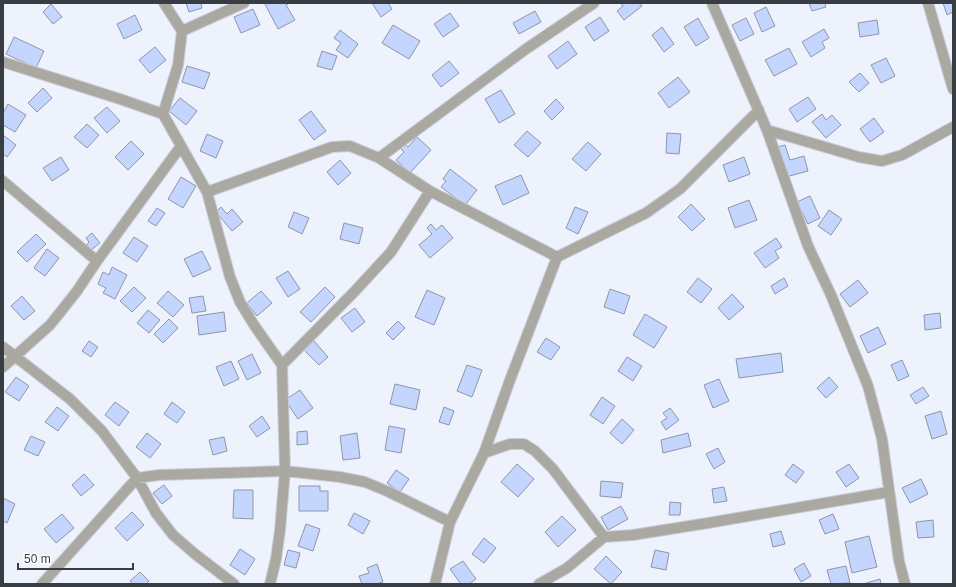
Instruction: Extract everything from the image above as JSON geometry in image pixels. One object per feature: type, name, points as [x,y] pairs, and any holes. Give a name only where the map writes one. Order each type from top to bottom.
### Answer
[{"type":"street","points":[[163,114],[178,65],[182,31],[164,3]]},
{"type":"street","points":[[182,31],[244,3]]},
{"type":"street","points":[[379,158],[526,49],[594,3]]},
{"type":"street","points":[[712,3],[759,110],[808,246],[831,295],[868,386],[882,439],[899,561],[905,584]]},
{"type":"street","points":[[928,3],[953,89]]},
{"type":"street","points":[[3,62],[163,114],[207,192],[230,277],[240,302],[282,365],[286,471],[276,559],[270,584]]},
{"type":"street","points":[[435,584],[450,522],[484,453],[557,257],[646,213],[680,189],[759,110]]},
{"type":"street","points":[[767,130],[859,157],[882,161],[902,155],[953,127]]},
{"type":"street","points":[[3,367],[50,325],[77,291],[97,261],[181,146]]},
{"type":"street","points":[[207,192],[332,147],[350,146],[379,158],[430,191],[557,257]]},
{"type":"street","points":[[3,181],[97,261]]},
{"type":"street","points":[[282,365],[391,252],[430,191]]},
{"type":"street","points":[[3,347],[70,399],[102,431],[137,478],[156,513],[173,535],[234,584]]},
{"type":"street","points":[[484,453],[510,444],[524,444],[535,451],[553,468],[604,537]]},
{"type":"street","points":[[42,584],[137,478],[159,475],[286,471],[340,477],[365,482],[450,522]]},
{"type":"street","points":[[539,584],[567,568],[604,537],[633,535],[708,524],[889,492]]},
{"type":"building","points":[[186,3],[201,3],[202,8],[189,12]]},
{"type":"building","points":[[290,3],[286,5],[295,20],[278,29],[265,4]]},
{"type":"building","points":[[372,3],[388,3],[392,9],[381,17]]},
{"type":"building","points":[[620,3],[640,3],[642,6],[624,20],[617,11],[623,6]]},
{"type":"building","points":[[809,3],[825,3],[826,7],[812,11]]},
{"type":"building","points":[[943,3],[953,3],[953,12],[947,15]]},
{"type":"building","points":[[51,4],[62,17],[53,24],[43,12]]},
{"type":"building","points":[[766,7],[775,26],[762,32],[754,13]]},
{"type":"building","points":[[253,9],[260,25],[241,33],[234,17]]},
{"type":"building","points":[[535,11],[541,22],[519,34],[513,23]]},
{"type":"building","points":[[450,13],[459,26],[443,37],[434,24]]},
{"type":"building","points":[[135,15],[142,30],[124,39],[117,24]]},
{"type":"building","points":[[600,17],[609,31],[594,41],[585,27]]},
{"type":"building","points":[[698,18],[709,38],[696,46],[684,27]]},
{"type":"building","points":[[746,18],[754,34],[740,41],[732,25]]},
{"type":"building","points":[[877,20],[879,34],[860,37],[858,23]]},
{"type":"building","points":[[393,25],[420,41],[409,59],[382,43]]},
{"type":"building","points":[[662,27],[674,44],[664,52],[652,35]]},
{"type":"building","points":[[824,29],[829,38],[822,42],[825,48],[811,57],[802,42]]},
{"type":"building","points":[[340,30],[358,44],[348,58],[336,50],[341,43],[334,38]]},
{"type":"building","points":[[14,37],[44,51],[36,68],[6,54]]},
{"type":"building","points":[[568,41],[577,54],[557,69],[548,56]]},
{"type":"building","points":[[155,47],[166,60],[150,73],[139,60]]},
{"type":"building","points":[[789,48],[797,64],[774,76],[765,60]]},
{"type":"building","points":[[322,51],[337,56],[332,70],[317,66]]},
{"type":"building","points":[[886,58],[895,76],[881,83],[871,65]]},
{"type":"building","points":[[449,61],[459,73],[441,87],[432,75]]},
{"type":"building","points":[[187,66],[210,73],[204,89],[182,82]]},
{"type":"building","points":[[860,73],[869,83],[859,92],[849,82]]},
{"type":"building","points":[[678,77],[690,92],[669,108],[658,93]]},
{"type":"building","points":[[43,88],[52,98],[37,112],[28,103]]},
{"type":"building","points":[[501,90],[515,114],[499,123],[485,99]]},
{"type":"building","points":[[808,97],[816,109],[797,122],[789,109]]},
{"type":"building","points":[[180,98],[197,111],[186,125],[169,111]]},
{"type":"building","points":[[556,99],[564,108],[552,120],[544,111]]},
{"type":"building","points":[[8,104],[26,115],[15,132],[3,125],[3,113]]},
{"type":"building","points":[[107,107],[120,121],[107,133],[94,118]]},
{"type":"building","points":[[311,111],[326,131],[314,140],[299,120]]},
{"type":"building","points":[[822,114],[826,120],[832,115],[841,125],[826,138],[812,122]]},
{"type":"building","points":[[874,118],[884,132],[870,142],[860,129]]},
{"type":"building","points":[[87,124],[99,135],[87,148],[74,137]]},
{"type":"building","points":[[527,131],[541,143],[528,157],[514,145]]},
{"type":"building","points":[[667,133],[681,134],[679,154],[666,153]]},
{"type":"building","points":[[207,134],[223,141],[216,158],[200,151]]},
{"type":"building","points":[[3,135],[16,145],[7,157],[3,154]]},
{"type":"building","points":[[417,137],[431,150],[410,173],[396,160],[404,152],[399,147],[403,143],[408,147]]},
{"type":"building","points":[[131,141],[144,154],[128,170],[115,157]]},
{"type":"building","points":[[588,142],[601,154],[586,171],[572,159]]},
{"type":"building","points":[[785,145],[790,160],[804,156],[808,171],[786,177],[777,147]]},
{"type":"building","points":[[61,157],[69,170],[52,181],[43,168]]},
{"type":"building","points":[[744,157],[750,174],[729,182],[723,165]]},
{"type":"building","points":[[340,160],[351,173],[338,185],[327,172]]},
{"type":"building","points":[[450,169],[477,190],[465,205],[441,187],[446,181],[443,179]]},
{"type":"building","points":[[521,175],[529,193],[503,205],[495,186]]},
{"type":"building","points":[[181,177],[196,186],[183,208],[168,199]]},
{"type":"building","points":[[810,196],[820,218],[808,224],[797,202]]},
{"type":"building","points":[[749,200],[757,220],[735,228],[728,208]]},
{"type":"building","points":[[691,204],[705,219],[692,231],[678,217]]},
{"type":"building","points":[[221,207],[227,214],[232,209],[243,222],[232,231],[216,212]]},
{"type":"building","points":[[575,207],[588,212],[578,234],[566,228]]},
{"type":"building","points":[[157,208],[165,213],[156,226],[148,221]]},
{"type":"building","points":[[829,210],[842,219],[831,235],[818,226]]},
{"type":"building","points":[[294,212],[309,218],[302,234],[288,227]]},
{"type":"building","points":[[344,223],[363,228],[359,244],[340,239]]},
{"type":"building","points":[[431,224],[436,230],[442,225],[453,238],[430,258],[419,245],[432,234],[427,228]]},
{"type":"building","points":[[92,233],[100,243],[91,250],[87,245],[89,242],[86,238]]},
{"type":"building","points":[[36,234],[46,244],[27,262],[17,252]]},
{"type":"building","points":[[134,237],[148,246],[137,262],[123,253]]},
{"type":"building","points":[[776,238],[782,247],[775,251],[779,258],[765,268],[754,253]]},
{"type":"building","points":[[47,249],[59,258],[45,276],[34,268]]},
{"type":"building","points":[[202,251],[211,269],[193,277],[184,259]]},
{"type":"building","points":[[112,267],[127,275],[115,299],[103,293],[106,288],[98,284],[103,272],[109,275]]},
{"type":"building","points":[[288,271],[300,289],[288,297],[276,278]]},
{"type":"building","points":[[698,278],[712,289],[701,303],[687,292]]},
{"type":"building","points":[[784,278],[788,286],[775,294],[771,286]]},
{"type":"building","points":[[858,280],[868,293],[850,307],[840,294]]},
{"type":"building","points":[[134,287],[146,298],[132,312],[120,301]]},
{"type":"building","points":[[325,287],[335,297],[311,322],[300,312]]},
{"type":"building","points":[[610,289],[630,296],[624,314],[604,307]]},
{"type":"building","points":[[427,290],[445,298],[434,325],[415,317]]},
{"type":"building","points":[[168,291],[184,305],[173,317],[157,303]]},
{"type":"building","points":[[261,291],[272,303],[257,316],[247,303]]},
{"type":"building","points":[[732,294],[744,307],[729,320],[718,308]]},
{"type":"building","points":[[22,296],[35,311],[24,320],[11,306]]},
{"type":"building","points":[[203,296],[206,311],[192,313],[189,298]]},
{"type":"building","points":[[355,308],[365,322],[352,332],[341,318]]},
{"type":"building","points":[[148,310],[160,320],[149,333],[137,323]]},
{"type":"building","points":[[224,312],[226,331],[199,335],[197,316]]},
{"type":"building","points":[[940,313],[941,328],[925,330],[924,315]]},
{"type":"building","points":[[645,314],[667,327],[654,348],[633,335]]},
{"type":"building","points":[[169,319],[178,328],[163,343],[154,334]]},
{"type":"building","points":[[398,321],[405,328],[393,340],[386,333]]},
{"type":"building","points":[[878,327],[886,344],[868,353],[860,336]]},
{"type":"building","points":[[546,338],[560,347],[551,360],[537,352]]},
{"type":"building","points":[[89,341],[98,347],[91,357],[82,351]]},
{"type":"building","points":[[314,341],[328,357],[319,365],[304,350]]},
{"type":"building","points":[[781,353],[783,372],[739,378],[736,359]]},
{"type":"building","points":[[252,354],[261,373],[247,380],[238,361]]},
{"type":"building","points":[[627,357],[642,366],[633,381],[618,371]]},
{"type":"building","points":[[902,360],[909,376],[898,381],[891,365]]},
{"type":"building","points":[[231,361],[239,379],[224,386],[216,367]]},
{"type":"building","points":[[467,365],[482,370],[472,397],[457,391]]},
{"type":"building","points":[[16,377],[29,386],[19,401],[5,392]]},
{"type":"building","points":[[829,377],[838,387],[826,398],[817,388]]},
{"type":"building","points":[[719,379],[729,401],[713,408],[704,385]]},
{"type":"building","points":[[395,384],[420,390],[416,410],[390,404]]},
{"type":"building","points":[[923,387],[929,396],[916,404],[910,395]]},
{"type":"building","points":[[300,390],[313,408],[298,419],[285,400]]},
{"type":"building","points":[[602,397],[615,406],[603,424],[590,415]]},
{"type":"building","points":[[115,402],[129,412],[119,426],[105,415]]},
{"type":"building","points":[[172,402],[185,412],[177,423],[164,414]]},
{"type":"building","points":[[57,407],[69,416],[58,431],[45,422]]},
{"type":"building","points":[[444,407],[454,411],[449,425],[439,422]]},
{"type":"building","points":[[670,408],[679,420],[666,430],[661,422],[667,418],[663,413]]},
{"type":"building","points":[[941,411],[947,434],[932,439],[925,416]]},
{"type":"building","points":[[262,416],[270,428],[257,437],[249,426]]},
{"type":"building","points":[[622,419],[634,430],[622,444],[610,433]]},
{"type":"building","points":[[389,426],[405,429],[401,453],[385,450]]},
{"type":"building","points":[[307,431],[308,444],[297,445],[297,432]]},
{"type":"building","points":[[147,433],[161,444],[150,458],[136,447]]},
{"type":"building","points":[[357,433],[360,458],[343,460],[340,436]]},
{"type":"building","points":[[688,433],[691,446],[663,453],[661,440]]},
{"type":"building","points":[[31,436],[45,442],[38,456],[24,450]]},
{"type":"building","points":[[224,437],[227,451],[213,455],[209,440]]},
{"type":"building","points":[[718,448],[725,462],[714,469],[706,454]]},
{"type":"building","points":[[517,464],[534,479],[518,497],[501,482]]},
{"type":"building","points":[[793,464],[804,472],[796,483],[785,475]]},
{"type":"building","points":[[849,464],[859,478],[846,487],[836,472]]},
{"type":"building","points":[[396,470],[409,479],[400,492],[387,483]]},
{"type":"building","points":[[84,474],[94,485],[81,496],[72,485]]},
{"type":"building","points":[[921,479],[928,494],[910,503],[902,488]]},
{"type":"building","points":[[601,481],[623,483],[621,498],[600,496]]},
{"type":"building","points":[[164,485],[172,496],[162,504],[153,493]]},
{"type":"building","points":[[299,486],[320,486],[320,491],[328,491],[328,511],[299,511]]},
{"type":"building","points":[[724,487],[727,501],[714,503],[712,489]]},
{"type":"building","points":[[234,490],[253,490],[253,519],[233,518]]},
{"type":"building","points":[[3,498],[15,504],[7,523],[3,521]]},
{"type":"building","points":[[670,502],[681,503],[680,515],[669,515]]},
{"type":"building","points":[[621,506],[628,519],[608,530],[601,517]]},
{"type":"building","points":[[132,512],[144,525],[127,541],[115,528]]},
{"type":"building","points":[[354,513],[370,521],[363,534],[348,525]]},
{"type":"building","points":[[62,514],[74,528],[56,543],[44,529]]},
{"type":"building","points":[[833,514],[839,529],[825,534],[819,520]]},
{"type":"building","points":[[562,516],[576,530],[558,547],[545,532]]},
{"type":"building","points":[[933,520],[934,537],[918,538],[916,522]]},
{"type":"building","points":[[306,524],[320,529],[313,551],[298,546]]},
{"type":"building","points":[[781,531],[785,544],[773,547],[770,534]]},
{"type":"building","points":[[869,536],[877,567],[852,573],[845,542]]},
{"type":"building","points":[[484,538],[496,548],[484,563],[472,554]]},
{"type":"building","points":[[240,549],[255,559],[245,575],[230,565]]},
{"type":"building","points":[[288,550],[300,553],[296,568],[284,565]]},
{"type":"building","points":[[655,550],[669,553],[666,570],[651,567]]},
{"type":"building","points":[[606,556],[622,572],[611,584],[594,569]]},
{"type":"building","points":[[463,561],[476,579],[469,584],[461,584],[450,569]]},
{"type":"building","points":[[804,563],[811,576],[801,582],[794,569]]},
{"type":"building","points":[[377,564],[383,582],[376,584],[362,584],[359,576],[369,573],[367,568]]},
{"type":"building","points":[[846,566],[850,583],[831,584],[827,570]]},
{"type":"building","points":[[140,572],[149,581],[146,584],[133,584],[130,581]]},
{"type":"building","points":[[880,579],[881,584],[863,584]]}]
